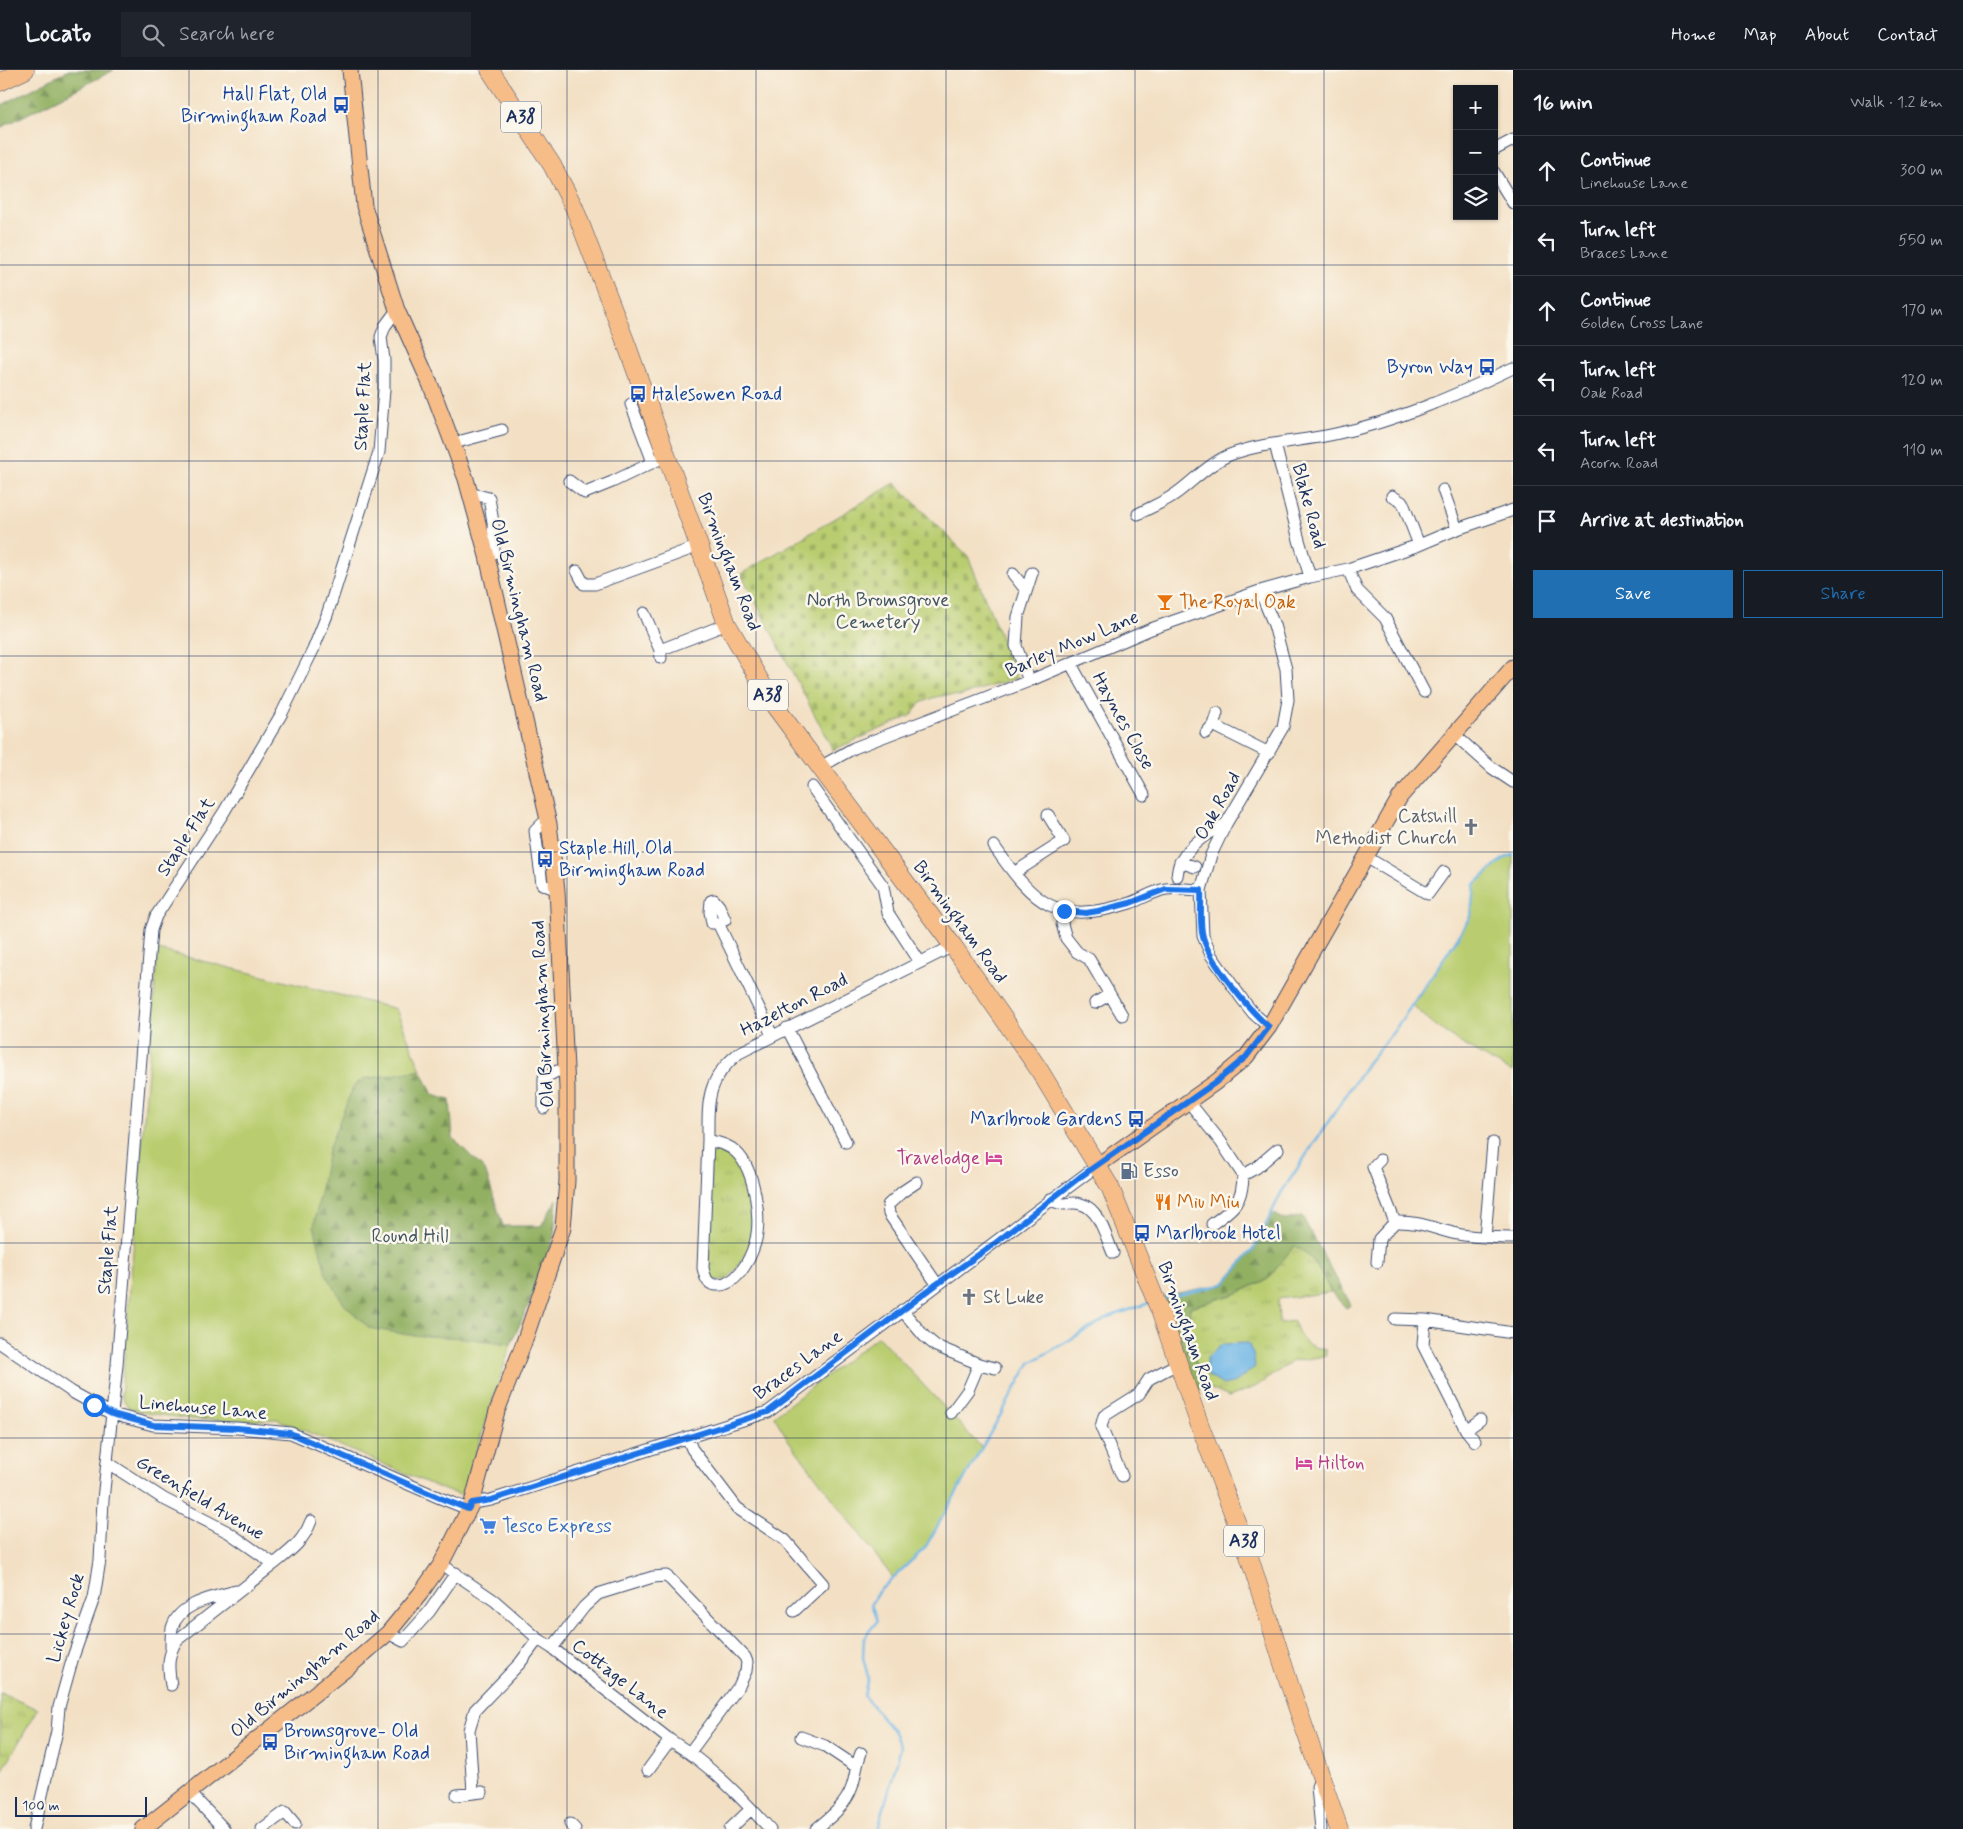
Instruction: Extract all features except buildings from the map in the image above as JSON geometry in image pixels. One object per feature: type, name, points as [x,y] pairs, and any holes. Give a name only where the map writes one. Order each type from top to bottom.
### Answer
[{"type":"highway","points":[[0,82],[25,70]]},
{"type":"highway","name":"Birmingham Road","points":[[490,70],[552,165],[574,207],[626,343],[659,459],[699,546],[727,624],[774,705],[953,946],[1038,1068],[1110,1187],[1155,1300],[1248,1553],[1321,1777]]},
{"type":"highway","name":"A38","points":[[1321,1777],[1339,1829]]},
{"type":"main road","name":"Old Birmingham Road","points":[[143,1829],[325,1687],[388,1633],[420,1594],[441,1564],[470,1506],[497,1411],[523,1345],[563,1228],[567,1181],[566,1072],[557,890],[548,824],[487,556],[469,493],[454,443],[398,310],[364,206],[350,70]]},
{"type":"main road","points":[[1098,1165],[1216,1082],[1246,1057],[1269,1027],[1400,797],[1513,668]]},
{"type":"street","points":[[1498,148],[1513,140]]},
{"type":"street","points":[[1496,175],[1513,203]]},
{"type":"street","name":"Staple Flat","points":[[112,1414],[151,930],[160,909],[224,812],[282,713],[324,622],[379,452],[384,390],[384,360],[381,337],[385,326],[398,310]]},
{"type":"street","points":[[1138,514],[1176,494],[1215,462],[1225,457],[1246,449],[1334,435],[1380,423],[1459,394],[1513,368]]},
{"type":"street","points":[[569,481],[585,492],[612,482],[659,459],[631,404]]},
{"type":"street","points":[[454,443],[502,430]]},
{"type":"street","name":"Blake Road","points":[[1275,444],[1296,531],[1310,577]]},
{"type":"street","points":[[1443,490],[1457,529]]},
{"type":"street","points":[[1392,496],[1403,502],[1419,545]]},
{"type":"street","name":"Barley Mow Lane","points":[[820,768],[854,748],[1029,681],[1151,629],[1260,590],[1348,569],[1513,510]]},
{"type":"street","points":[[576,571],[584,584],[595,584],[699,546]]},
{"type":"street","points":[[1348,569],[1357,590],[1384,618],[1424,692]]},
{"type":"street","points":[[1029,681],[1016,646],[1018,617],[1032,573]]},
{"type":"street","points":[[1013,574],[1026,589]]},
{"type":"street","name":"Oak Road","points":[[1260,590],[1274,625],[1288,680],[1288,700],[1283,727],[1226,824],[1211,855],[1201,890],[1203,936],[1210,955],[1248,1006],[1269,1027]]},
{"type":"street","points":[[644,613],[661,654],[727,624]]},
{"type":"street","name":"Haynes Close","points":[[1071,664],[1144,795]]},
{"type":"street","points":[[1217,713],[1210,729],[1269,753]]},
{"type":"street","points":[[1455,735],[1492,768],[1513,782]]},
{"type":"street","points":[[812,787],[883,886],[888,913],[920,962]]},
{"type":"street","points":[[1014,873],[1064,841],[1048,815]]},
{"type":"street","points":[[1177,876],[1180,862],[1209,831],[1226,824]]},
{"type":"street","points":[[994,846],[1025,887],[1046,904],[1064,911],[1086,913],[1098,911],[1130,903],[1166,889],[1201,890]]},
{"type":"street","points":[[1366,857],[1428,894],[1444,872]]},
{"type":"street","points":[[1180,862],[1195,867]]},
{"type":"street","points":[[1064,911],[1062,924],[1066,938],[1077,952],[1089,959],[1122,1015]]},
{"type":"street","points":[[718,923],[772,1036]]},
{"type":"street","name":"Hazelton Road","points":[[708,1140],[726,1145],[737,1153],[747,1167],[755,1188],[757,1218],[755,1243],[745,1266],[732,1281],[721,1286],[708,1282],[703,1268],[708,1105],[718,1074],[727,1062],[739,1053],[953,946]]},
{"type":"street","points":[[1094,1003],[1109,995]]},
{"type":"street","points":[[787,1028],[846,1142]]},
{"type":"street","points":[[544,1108],[544,1078],[556,1072],[566,1072]]},
{"type":"street","points":[[1188,1101],[1221,1142],[1243,1175],[1243,1190],[1234,1208],[1212,1224]]},
{"type":"street","points":[[1485,1237],[1493,1143]]},
{"type":"street","points":[[1243,1175],[1256,1168],[1278,1149]]},
{"type":"street","name":"Braces Lane","points":[[470,1506],[768,1412],[902,1310],[994,1244],[1050,1199],[1098,1165]]},
{"type":"street","points":[[1372,1165],[1395,1222]]},
{"type":"street","points":[[917,1182],[893,1199],[888,1205],[888,1210],[937,1284]]},
{"type":"street","points":[[1050,1199],[1060,1205],[1080,1204],[1090,1208],[1097,1217],[1113,1253]]},
{"type":"street","points":[[1377,1262],[1373,1247],[1395,1222],[1412,1221],[1458,1234],[1513,1238]]},
{"type":"street","points":[[902,1310],[924,1336],[936,1346],[979,1364],[995,1368]]},
{"type":"street","points":[[1395,1319],[1425,1320],[1513,1334]]},
{"type":"street","points":[[1425,1320],[1423,1346],[1466,1430],[1475,1441]]},
{"type":"street","name":"Linehouse Lane","points":[[0,1343],[72,1392],[112,1414],[153,1425],[237,1428],[290,1433],[440,1498],[470,1506]]},
{"type":"street","points":[[1122,1476],[1101,1426],[1104,1416],[1139,1394],[1149,1379],[1178,1363]]},
{"type":"street","points":[[951,1413],[968,1390],[979,1364]]},
{"type":"street","name":"Lickey Rock","points":[[34,1829],[57,1731],[59,1707],[73,1657],[94,1598],[100,1560],[112,1414]]},
{"type":"street","points":[[1466,1430],[1480,1420]]},
{"type":"street","points":[[687,1437],[692,1450],[737,1508],[785,1540],[823,1584],[794,1611]]},
{"type":"street","name":"Greenfield Avenue","points":[[108,1463],[164,1499],[228,1532],[274,1564]]},
{"type":"street","name":"Greenfield Avenue","points":[[171,1650],[177,1640],[244,1589],[298,1544],[306,1535],[311,1520]]},
{"type":"street","name":"Cottage Lane","points":[[441,1564],[495,1601],[538,1639],[670,1740],[690,1752],[721,1778],[770,1829]]},
{"type":"street","points":[[388,1633],[403,1641],[429,1612],[456,1573]]},
{"type":"street","points":[[552,1648],[584,1607],[598,1594],[653,1577],[666,1576],[670,1579],[745,1657],[747,1662],[746,1671],[738,1686],[690,1752]]},
{"type":"street","points":[[171,1685],[168,1668],[172,1628],[179,1615],[197,1604],[244,1589]]},
{"type":"street","points":[[457,1795],[477,1792],[470,1730],[475,1710],[520,1663],[538,1639]]},
{"type":"street","points":[[801,1737],[825,1746],[856,1766]]},
{"type":"street","points":[[648,1770],[670,1740]]},
{"type":"street","points":[[816,1829],[838,1811],[847,1797],[862,1753]]},
{"type":"street","name":"Birmingham Road","points":[[1320,1829],[1316,1787],[1321,1777]]},
{"type":"street","points":[[190,1793],[224,1829]]},
{"type":"street","points":[[730,1829],[751,1808]]},
{"type":"street","points":[[262,1829],[285,1812],[295,1824]]},
{"type":"green space","points":[[69,70],[114,70],[0,128],[0,106]]},
{"type":"green space","name":"North Bromsgrove Cemetery","points":[[895,483],[968,556],[1017,678],[959,696],[946,695],[932,698],[919,704],[912,715],[833,750],[741,574]]},
{"type":"green space","points":[[1513,855],[1513,1072],[1460,1043],[1413,1006],[1471,915],[1474,885],[1503,859]]},
{"type":"green space","points":[[158,950],[396,1009],[421,1070],[363,1079],[353,1087],[328,1150],[314,1226],[326,1274],[344,1304],[369,1328],[408,1335],[462,1338],[511,1344],[462,1495],[447,1491],[277,1419],[240,1421],[190,1419],[147,1413],[129,1408],[121,1396]]},
{"type":"green space","name":"Round Hill","points":[[421,1070],[433,1095],[450,1100],[453,1138],[485,1170],[503,1226],[541,1226],[557,1199],[554,1235],[542,1275],[511,1344],[462,1338],[408,1335],[369,1328],[344,1304],[326,1274],[314,1226],[328,1150],[353,1087],[363,1079]]},
{"type":"green space","points":[[724,1148],[740,1164],[750,1183],[753,1199],[753,1238],[746,1254],[727,1280],[714,1280],[710,1276],[706,1264],[708,1230],[712,1227],[714,1205],[710,1200],[710,1154],[715,1150]]},
{"type":"green space","points":[[1272,1213],[1286,1220],[1302,1216],[1351,1305],[1346,1308],[1330,1290],[1307,1254],[1294,1246],[1268,1279],[1235,1294],[1190,1307],[1191,1349],[1204,1386],[1199,1391],[1192,1377],[1164,1296],[1223,1284],[1256,1246]]},
{"type":"green space","points":[[1294,1245],[1312,1259],[1331,1292],[1278,1299],[1279,1323],[1294,1321],[1302,1339],[1313,1346],[1326,1350],[1326,1356],[1293,1361],[1255,1387],[1229,1397],[1204,1386],[1191,1349],[1190,1307],[1235,1294],[1268,1279]]},
{"type":"green space","points":[[878,1336],[982,1448],[925,1548],[893,1578],[789,1441],[774,1416]]},
{"type":"green space","points":[[0,1693],[38,1709],[0,1775]]},
{"type":"water","points":[[1248,1343],[1253,1354],[1255,1367],[1236,1382],[1223,1385],[1207,1375],[1207,1357],[1223,1344]]},
{"type":"waterway","points":[[1162,1299],[1224,1284],[1256,1246],[1281,1193],[1368,1062],[1394,1031],[1457,939],[1471,915],[1474,885],[1503,859],[1513,855]]},
{"type":"waterway","points":[[878,1829],[901,1747],[894,1732],[864,1696],[868,1677],[863,1657],[864,1638],[877,1621],[871,1604],[878,1592],[925,1548],[1030,1363],[1109,1317],[1149,1303]]},
{"type":"place","name":"Hall Flat, Old Birmingham Road","points":[[341,105]]},
{"type":"place","name":"Byron Way","points":[[1487,367]]},
{"type":"place","name":"Halesowen Road","points":[[638,394]]},
{"type":"place","name":"The Royal Oak","points":[[1165,602]]},
{"type":"place","name":"Catshill Methodist Church","points":[[1471,827]]},
{"type":"place","name":"Staple Hill, Old Birmingham Road","points":[[545,859]]},
{"type":"place","name":"Marlbrook Gardens","points":[[1136,1119]]},
{"type":"place","name":"Travelodge","points":[[994,1158]]},
{"type":"place","name":"Esso","points":[[1129,1171]]},
{"type":"place","name":"Miu Miu","points":[[1163,1202]]},
{"type":"place","name":"Marlbrook Hotel","points":[[1142,1233]]},
{"type":"place","name":"St Luke","points":[[969,1297]]},
{"type":"place","name":"Hilton","points":[[1304,1463]]},
{"type":"place","name":"Tesco Express","points":[[488,1526]]},
{"type":"place","name":"Bromsgrove- Old Birmingham Road","points":[[270,1742]]},
{"type":"route","points":[[94,1405],[112,1414],[153,1425],[237,1428],[290,1433],[468,1509],[472,1503],[491,1500],[768,1412],[937,1284],[994,1244],[1050,1199],[1216,1082],[1246,1057],[1269,1027],[1253,1013],[1210,955],[1203,936],[1201,890],[1166,889],[1130,903],[1098,911],[1086,913],[1064,911]]}]
